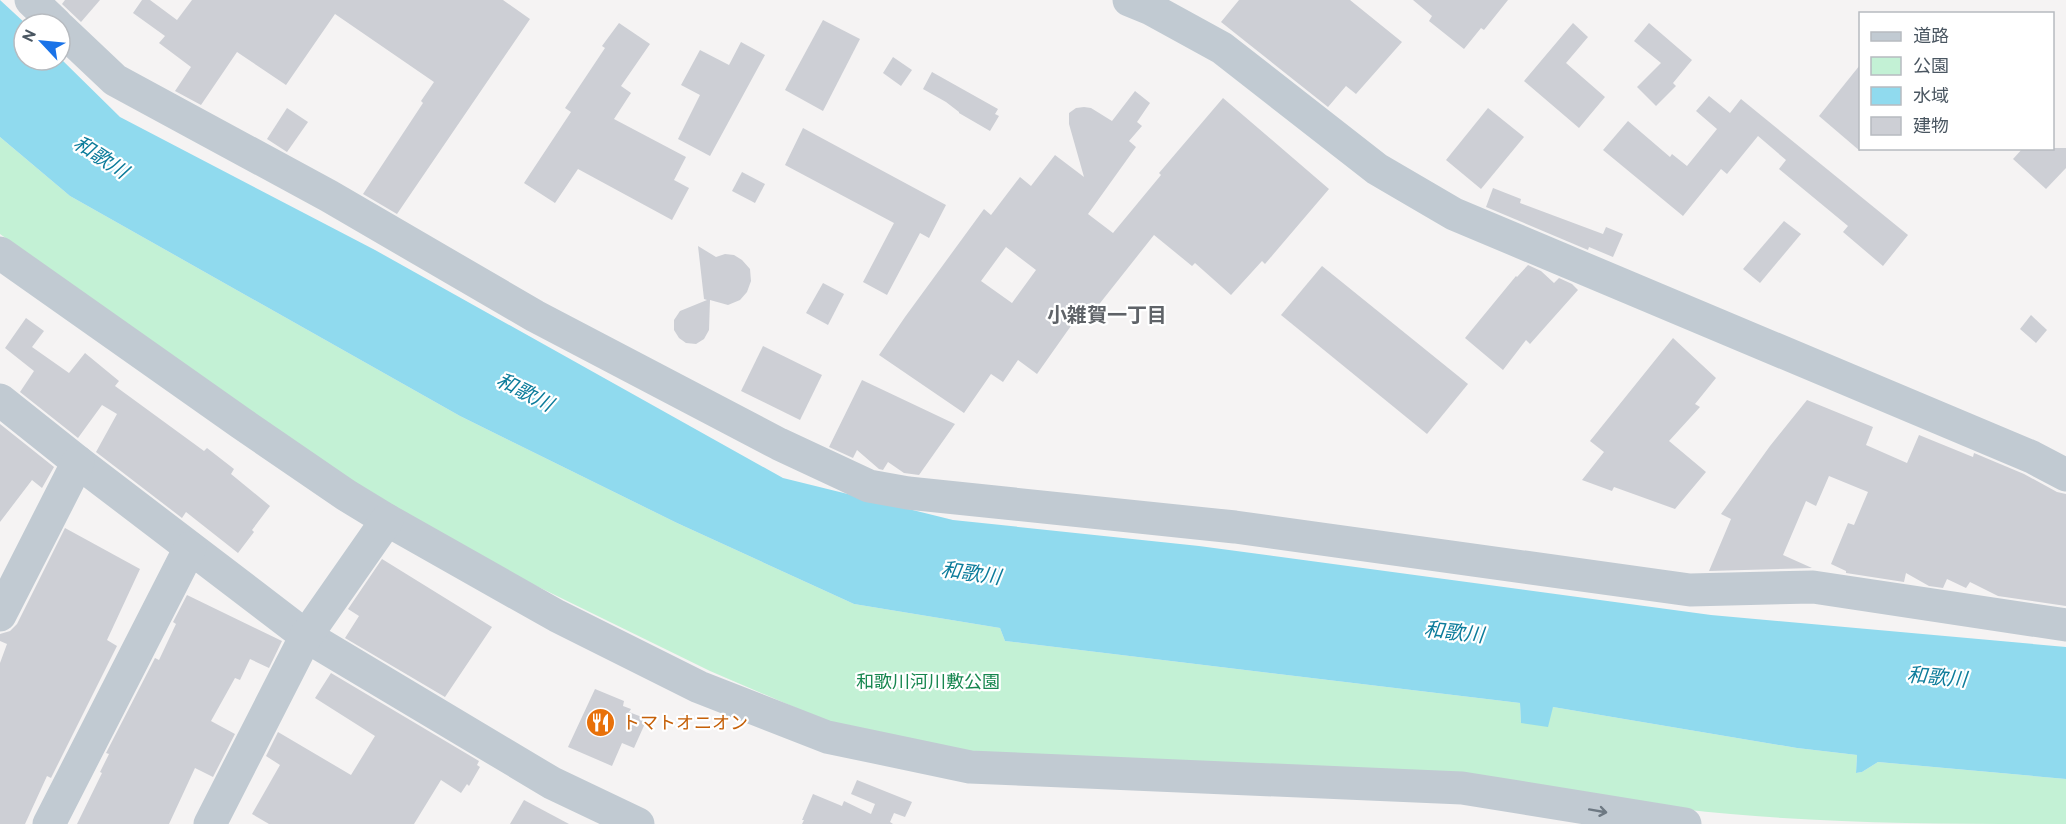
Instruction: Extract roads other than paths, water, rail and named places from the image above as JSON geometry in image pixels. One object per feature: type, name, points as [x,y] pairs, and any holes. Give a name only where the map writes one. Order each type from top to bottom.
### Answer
[{"type":"street","points":[[31,0],[44,12]]},
{"type":"street","points":[[1129,0],[1151,9],[1222,48],[1377,169],[1454,214],[2032,457],[2066,475]]},
{"type":"street","points":[[72,39],[115,80],[329,196],[535,316],[779,444],[869,486],[908,493],[1235,527],[1690,590],[1813,587],[2066,625]]},
{"type":"street","points":[[0,253],[346,495],[382,528],[545,634],[687,703],[818,755],[964,786],[1455,805],[1564,824]]},
{"type":"street","points":[[0,277],[333,510],[382,528],[688,682],[826,737],[970,767],[1462,788],[1685,824]]},
{"type":"street","points":[[0,400],[306,636],[552,783],[638,824]]},
{"type":"street","points":[[0,615],[78,462]]},
{"type":"street","points":[[210,824],[306,636],[382,528]]},
{"type":"street","points":[[49,824],[190,548]]},
{"type":"water","name":"和歌川","points":[[0,0],[13,12],[12,72],[72,72],[72,70],[120,117],[375,250],[783,478],[953,520],[1199,546],[1711,615],[2066,647],[2066,779],[1878,762],[1856,773],[1857,755],[1797,748],[1553,707],[1548,727],[1521,723],[1520,703],[1005,641],[1000,628],[854,604],[677,523],[460,416],[70,196],[0,137]]},
{"type":"place","name":"トマトオニオン","points":[[601,723]]},
{"type":"district","name":"小雑賀一丁目","points":[[1107,315]]},
{"type":"park label","name":"和歌川河川敷公園","points":[[928,682]]}]
